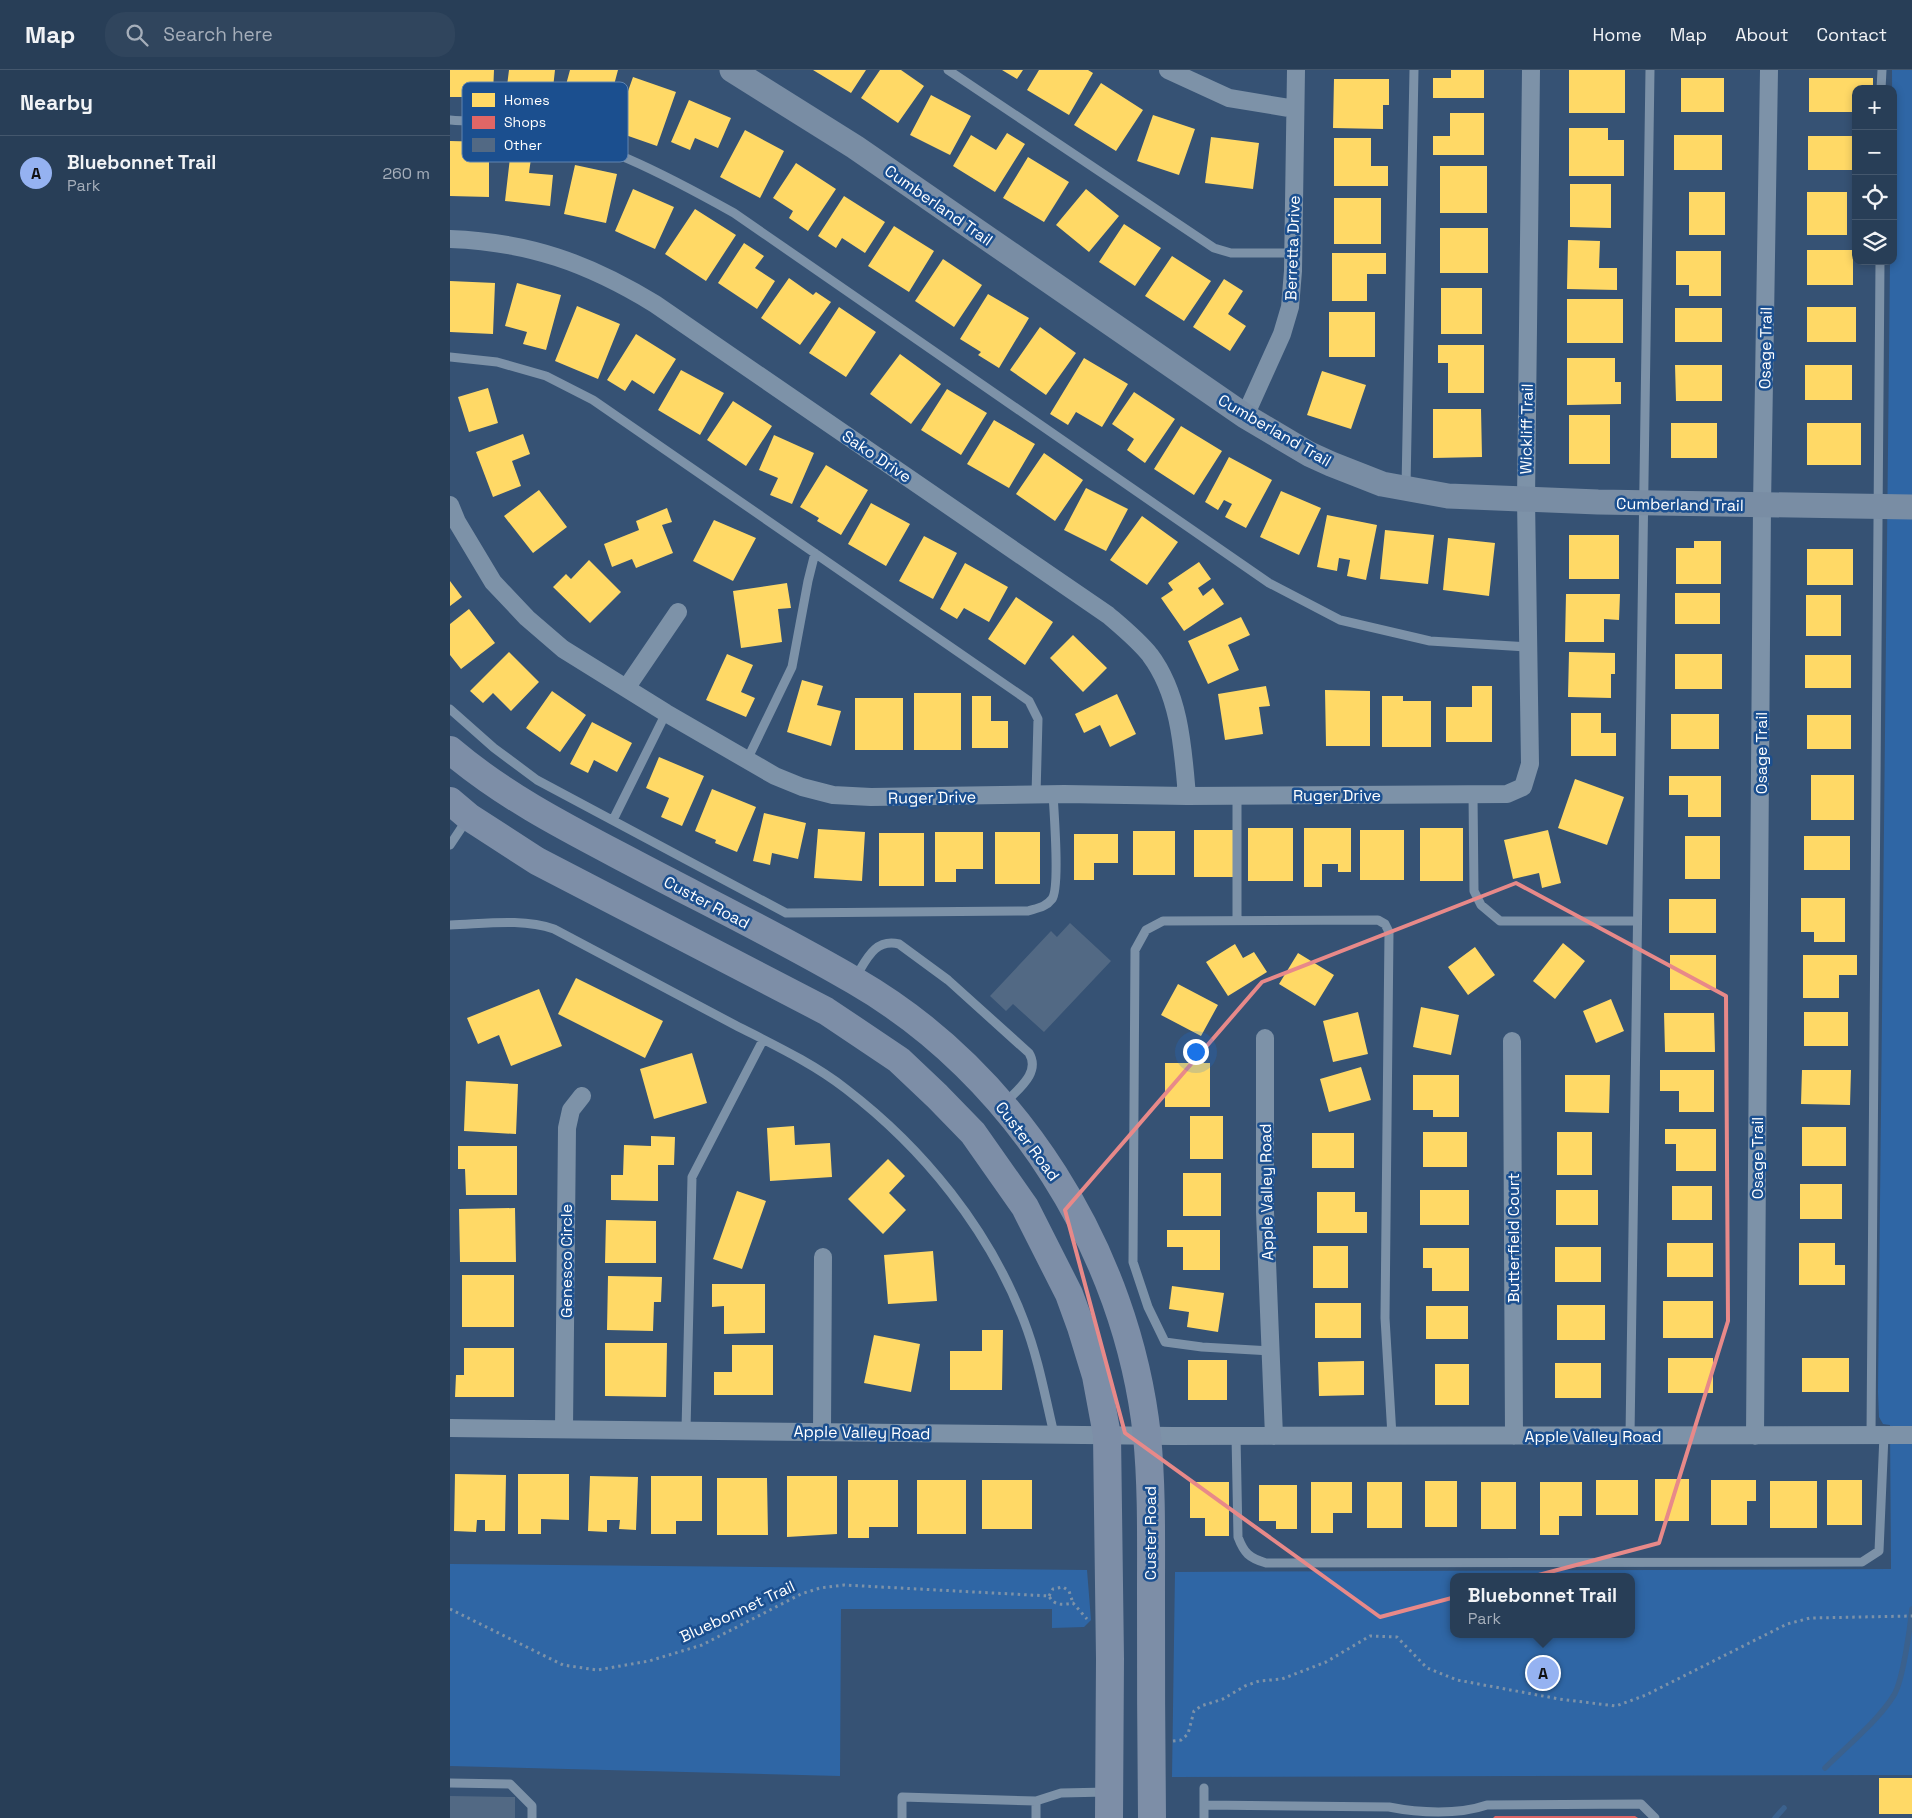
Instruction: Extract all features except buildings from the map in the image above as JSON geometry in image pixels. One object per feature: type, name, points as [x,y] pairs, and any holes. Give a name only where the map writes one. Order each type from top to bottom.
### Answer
[{"type":"main road","name":"Custer Road","points":[[450,750],[540,814],[854,980],[908,1016],[937,1039],[1003,1105],[1059,1182],[1088,1234],[1122,1317],[1133,1360],[1147,1436],[1151,1511],[1152,1818]]},
{"type":"main road","points":[[460,809],[537,860],[826,1011],[899,1060],[972,1133],[1026,1208],[1069,1294],[1091,1356],[1107,1435],[1110,1516],[1109,1805],[1151,1791]]},
{"type":"main road","points":[[972,1133],[1003,1105]]},
{"type":"street","name":"Cumberland Trail","points":[[732,70],[855,147],[1246,416],[1308,454],[1382,484],[1406,490],[1448,496],[1762,506],[1912,508]]},
{"type":"street","points":[[1168,70],[1229,98],[1295,109]]},
{"type":"street","name":"Berretta Drive","points":[[1246,416],[1282,334],[1290,307],[1294,253],[1296,70]]},
{"type":"street","name":"Wickliff Trail","points":[[1523,787],[1530,764],[1526,499],[1531,70]]},
{"type":"street","name":"Osage Trail","points":[[1755,1436],[1762,506],[1769,70]]},
{"type":"street","name":"Sako Drive","points":[[450,239],[508,243],[538,250],[620,282],[1108,614],[1150,656],[1163,680],[1174,706],[1182,735],[1187,796]]},
{"type":"street","name":"Ruger Drive","points":[[450,505],[457,522],[493,582],[527,618],[563,649],[627,687],[666,713],[747,760],[793,783],[833,795],[872,797],[1507,794],[1523,787]]},
{"type":"street","points":[[627,687],[678,612]]},
{"type":"street","name":"Apple Valley Road","points":[[1265,1038],[1265,1212],[1274,1436]]},
{"type":"street","name":"Butterfield Court","points":[[1512,1041],[1514,1436]]},
{"type":"street","name":"Genesco Circle","points":[[564,1429],[567,1128],[571,1110],[582,1096]]},
{"type":"street","points":[[822,1257],[822,1432]]},
{"type":"street","name":"Apple Valley Road","points":[[450,1428],[1147,1436],[1912,1435]]},
{"type":"lane","points":[[948,70],[1214,248],[1231,253],[1294,253]]},
{"type":"lane","points":[[1406,490],[1414,70]]},
{"type":"lane","points":[[1630,1436],[1636,921],[1645,502],[1650,70]]},
{"type":"lane","points":[[1881,85],[1882,70]]},
{"type":"lane","points":[[628,159],[672,178],[734,213],[1269,583],[1340,620],[1430,640],[1528,647]]},
{"type":"lane","points":[[1236,1436],[1238,1537],[1244,1551],[1251,1559],[1266,1563],[1862,1562],[1879,1550],[1878,507],[1880,265]]},
{"type":"lane","points":[[450,357],[497,362],[546,376],[593,400],[1030,701],[1038,719],[1056,880],[1053,897],[1044,907],[1028,910],[786,913],[537,780],[494,748],[450,709]]},
{"type":"lane","points":[[747,760],[792,668],[815,553]]},
{"type":"lane","points":[[613,820],[666,713]]},
{"type":"lane","points":[[1473,794],[1474,891],[1481,905],[1500,921],[1636,921]]},
{"type":"lane","points":[[1237,796],[1237,920]]},
{"type":"lane","points":[[450,845],[460,809]]},
{"type":"lane","points":[[1271,1351],[1202,1347],[1165,1342],[1148,1306],[1133,1262],[1135,950],[1146,930],[1163,921],[1378,920],[1385,924],[1389,932],[1385,1318],[1392,1436]]},
{"type":"lane","points":[[450,925],[525,923],[539,924],[554,929],[763,1040],[846,1088],[901,1136],[968,1214],[999,1267],[1023,1320],[1038,1363],[1054,1434]]},
{"type":"lane","points":[[854,980],[871,952],[879,945],[893,943],[899,944],[948,980],[1029,1053],[1034,1061],[1033,1069],[1028,1078],[1003,1105]]},
{"type":"lane","points":[[686,1430],[692,1177],[763,1040]]},
{"type":"lane","points":[[450,1783],[510,1784],[532,1806],[532,1818]]},
{"type":"lane","points":[[1204,1788],[1204,1818]]},
{"type":"lane","points":[[902,1818],[902,1798],[1036,1801],[1061,1793],[1109,1805]]},
{"type":"lane","points":[[1036,1801],[1036,1818]]},
{"type":"lane","points":[[1204,1805],[1389,1807],[1404,1810],[1471,1811],[1487,1805],[1641,1804],[1655,1818]]},
{"type":"path","name":"Bluebonnet Trail","points":[[450,1609],[563,1665],[598,1670],[649,1661],[702,1645],[801,1594],[820,1588],[844,1585],[1049,1596]]},
{"type":"path","name":"Bluebonnet Trail","points":[[1049,1596],[1053,1589],[1062,1587],[1072,1596],[1073,1603],[1088,1620]]},
{"type":"path","name":"Bluebonnet Trail","points":[[1049,1596],[1052,1602],[1058,1604],[1073,1603]]},
{"type":"path","points":[[1167,1742],[1182,1740],[1188,1734],[1194,1711],[1201,1706],[1223,1699],[1245,1686],[1259,1681],[1282,1679],[1326,1662],[1370,1636],[1397,1637],[1427,1668],[1457,1680],[1558,1699],[1616,1706],[1646,1695],[1787,1624],[1810,1618],[1912,1616]]},
{"type":"highlighted area","points":[[1516,883],[1726,996],[1728,1321],[1659,1543],[1380,1617],[1125,1433],[1065,1210],[1262,982]]},
{"type":"shaded area","points":[[1892,70],[1912,70],[1912,1775],[1172,1777],[1175,1572],[1891,1569],[1890,1425],[1883,1424],[1879,1417],[1890,265],[1897,265],[1897,85],[1892,85]]},
{"type":"shaded area","points":[[450,1564],[1087,1570],[1091,1620],[1084,1627],[1052,1628],[1052,1609],[841,1609],[840,1776],[450,1766]]},
{"type":"waterway","points":[[1825,1768],[1871,1724],[1894,1695],[1903,1666],[1912,1609]]},
{"type":"waterway","points":[[1775,1818],[1784,1808]]},
{"type":"place","name":"Bluebonnet Trail","points":[[1543,1673]]}]
